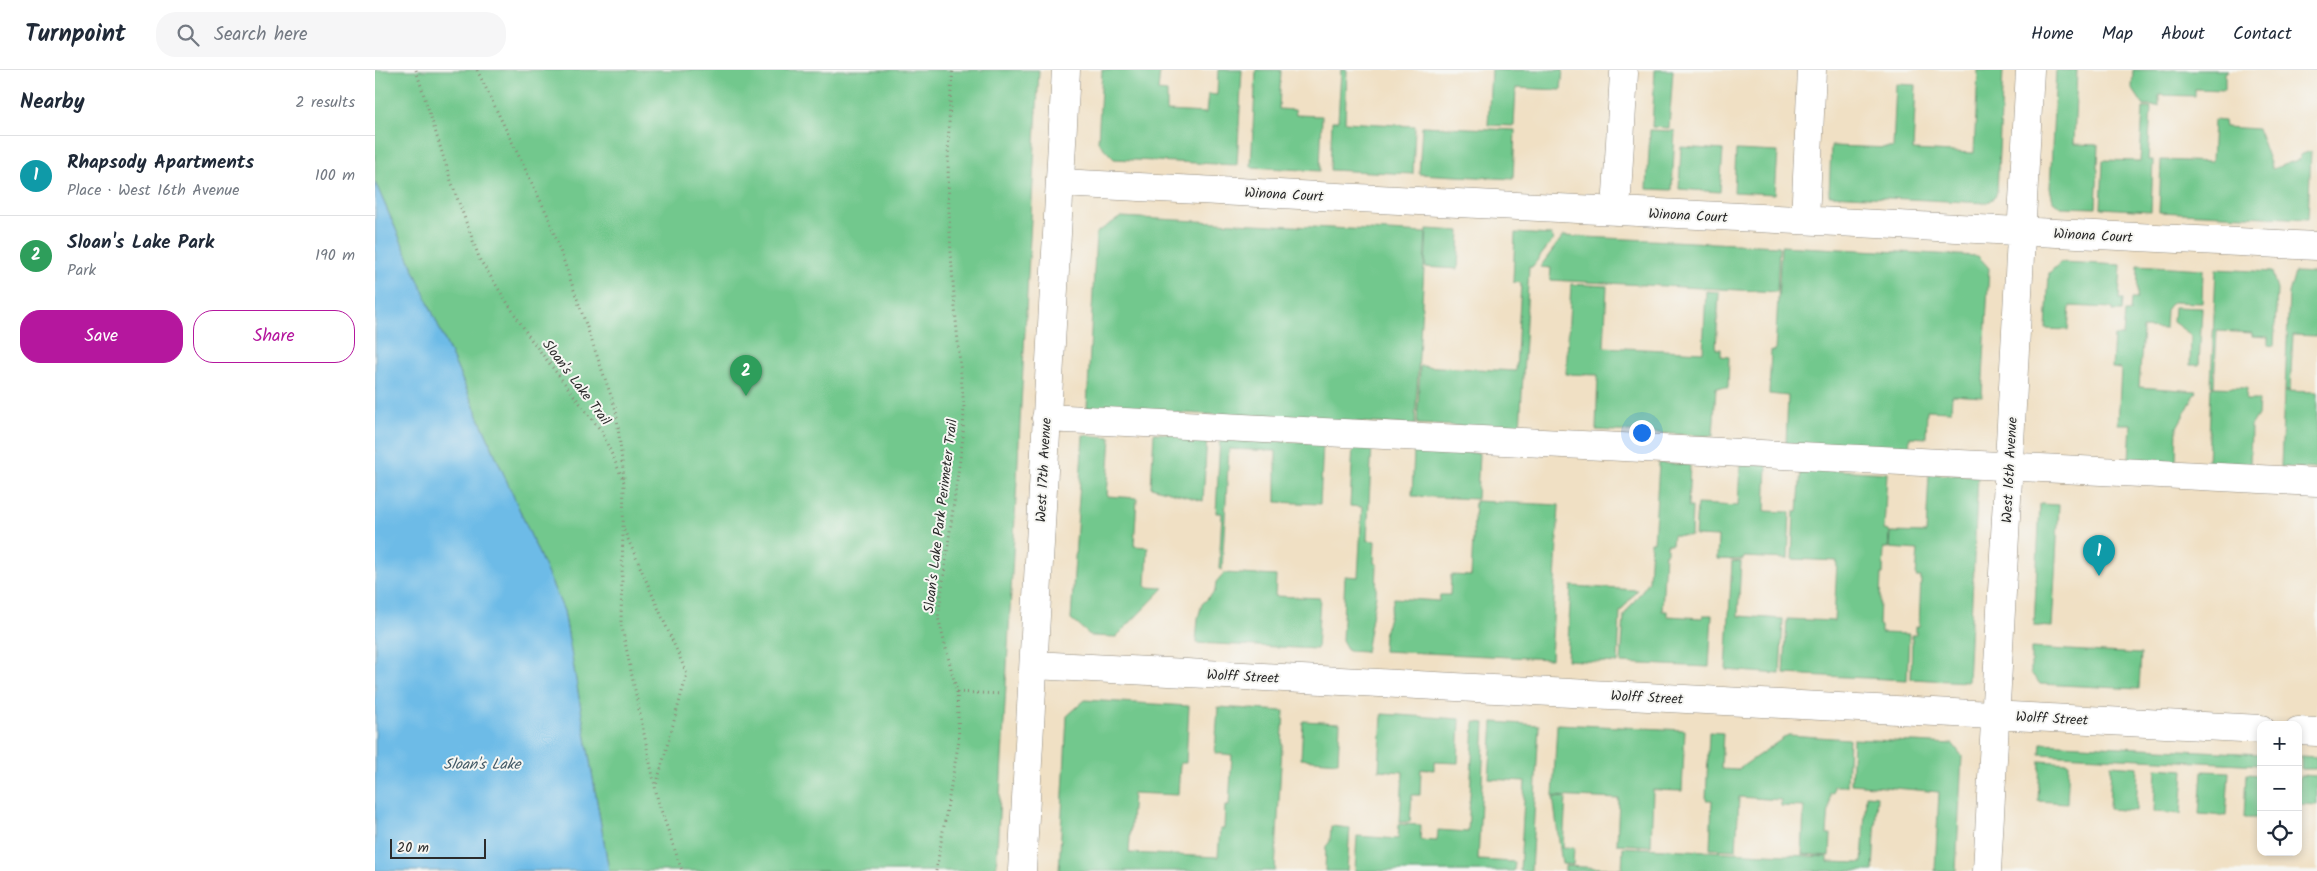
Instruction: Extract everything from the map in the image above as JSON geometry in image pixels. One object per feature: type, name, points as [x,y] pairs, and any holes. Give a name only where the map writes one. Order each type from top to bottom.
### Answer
[{"type":"street","name":"West 17th Avenue","points":[[1023,871],[1066,70]]},
{"type":"street","points":[[1805,220],[1812,70]]},
{"type":"street","name":"West 16th Avenue","points":[[1987,871],[2030,70]]},
{"type":"street","points":[[1616,211],[1624,73]]},
{"type":"street","name":"Winona Court","points":[[1060,183],[2317,246]]},
{"type":"street","points":[[1046,418],[2317,482]]},
{"type":"street","name":"Wolff Street","points":[[1034,665],[2257,729]]},
{"type":"street","points":[[2302,731],[2317,732]]},
{"type":"path","name":"Sloan's Lake Trail","points":[[416,70],[451,181],[480,260],[529,338],[602,432],[624,482],[621,623],[655,787],[682,871]]},
{"type":"path","points":[[477,70],[548,216],[616,410],[624,482]]},
{"type":"path","name":"Sloan's Lake Park Perimeter Trail","points":[[936,871],[959,740],[957,692],[938,617],[964,418],[949,185],[948,116],[953,70]]},
{"type":"path","points":[[623,527],[687,674],[655,787]]},
{"type":"path","points":[[957,692],[1002,694]]},
{"type":"green space","points":[[375,70],[1039,70],[996,871],[609,871],[564,611],[375,182]]},
{"type":"green space","points":[[1102,70],[1160,70],[1158,91],[1167,92],[1167,111],[1206,113],[1208,94],[1217,95],[1218,70],[1242,70],[1237,165],[1114,159],[1098,142]]},
{"type":"green space","points":[[1256,70],[1281,70],[1279,109],[1295,110],[1296,115],[1322,116],[1320,171],[1251,167]]},
{"type":"green space","points":[[1341,70],[1347,70],[1345,122],[1415,126],[1413,174],[1330,170],[1332,121],[1338,121]]},
{"type":"green space","points":[[1491,70],[1563,70],[1561,90],[1516,88],[1514,126],[1488,125]]},
{"type":"green space","points":[[1655,70],[1673,70],[1669,128],[1652,127]]},
{"type":"green space","points":[[1978,70],[2003,70],[1997,192],[1995,197],[1986,203],[1829,195],[1831,146],[1893,148],[1896,84],[1916,85],[1913,150],[1974,153]]},
{"type":"green space","points":[[2056,70],[2077,70],[2074,144],[2099,145],[2096,208],[2061,207],[2053,201],[2050,188]]},
{"type":"green space","points":[[2133,70],[2229,70],[2225,73],[2225,90],[2195,89],[2195,96],[2159,95],[2159,106],[2144,106],[2132,88]]},
{"type":"green space","points":[[2143,108],[2151,108],[2148,160],[2153,160],[2151,211],[2101,208],[2103,160],[2140,161]]},
{"type":"green space","points":[[2214,120],[2224,121],[2225,127],[2258,129],[2272,169],[2300,159],[2300,155],[2311,151],[2308,219],[2159,212],[2161,160],[2212,162]]},
{"type":"green space","points":[[1422,126],[1515,130],[1513,179],[1419,174]]},
{"type":"green space","points":[[1650,130],[1675,131],[1672,190],[1647,189]]},
{"type":"green space","points":[[1681,147],[1723,150],[1720,192],[1679,189]]},
{"type":"green space","points":[[1736,150],[1778,152],[1775,194],[1734,192]]},
{"type":"green space","points":[[1121,217],[1426,233],[1415,425],[1087,408],[1096,233]]},
{"type":"green space","points":[[1427,229],[1460,231],[1458,269],[1425,267]]},
{"type":"green space","points":[[1515,233],[1551,235],[1553,240],[1532,267],[1529,267],[1520,429],[1417,424],[1420,366],[1516,371],[1521,283],[1513,282]]},
{"type":"green space","points":[[1563,236],[1779,246],[1777,292],[1550,280],[1551,268],[1540,267]]},
{"type":"green space","points":[[1781,246],[1978,256],[1989,268],[1982,397],[1952,395],[1951,411],[1927,410],[1926,438],[1910,437],[1909,451],[1786,444],[1788,396],[1769,394],[1771,351],[1775,351]]},
{"type":"green space","points":[[2061,262],[2121,265],[2119,299],[2123,299],[2122,311],[2113,311],[2113,308],[2070,306],[2068,330],[2046,329],[2049,273]]},
{"type":"green space","points":[[2138,265],[2203,269],[2202,303],[2172,302],[2166,310],[2165,329],[2143,328],[2139,387],[2197,391],[2177,427],[2176,462],[2129,459],[2131,424],[2118,424],[2121,369],[2112,368],[2114,336],[2123,336],[2125,312],[2130,312],[2131,299],[2137,299]]},
{"type":"green space","points":[[2216,269],[2272,272],[2277,290],[2274,346],[2268,345],[2268,337],[2252,336],[2252,333],[2217,331],[2214,386],[2211,385]]},
{"type":"green space","points":[[2295,272],[2317,273],[2317,336],[2293,335],[2290,390],[2285,390],[2289,293]]},
{"type":"green space","points":[[1571,284],[1607,286],[1604,347],[1703,352],[1706,291],[1719,292],[1716,349],[1721,349],[1721,356],[1729,357],[1728,388],[1716,387],[1713,436],[1596,430],[1598,375],[1566,374]]},
{"type":"green space","points":[[2174,307],[2202,308],[2199,365],[2190,365],[2191,335],[2173,322]]},
{"type":"green space","points":[[2211,387],[2247,388],[2246,400],[2259,400],[2258,415],[2251,426],[2250,465],[2208,463]]},
{"type":"green space","points":[[2284,391],[2317,392],[2317,469],[2281,467]]},
{"type":"green space","points":[[1154,433],[1207,436],[1203,501],[1151,487]]},
{"type":"green space","points":[[1083,435],[1111,437],[1107,496],[1137,498],[1134,546],[1148,547],[1146,587],[1164,588],[1116,637],[1091,636],[1071,619]]},
{"type":"green space","points":[[1220,438],[1323,443],[1320,504],[1276,502],[1276,451],[1229,449],[1222,570],[1219,569],[1222,513],[1216,513]]},
{"type":"green space","points":[[1353,444],[1372,445],[1367,540],[1375,541],[1374,563],[1377,564],[1376,595],[1366,652],[1348,651],[1342,640],[1345,576],[1358,577],[1362,507],[1350,506]]},
{"type":"green space","points":[[1414,450],[1479,453],[1477,499],[1412,496]]},
{"type":"green space","points":[[1659,463],[1690,465],[1688,507],[1692,507],[1691,536],[1673,535],[1672,544],[1667,544],[1662,611],[1667,611],[1667,616],[1703,618],[1703,615],[1712,615],[1709,667],[1621,663],[1624,615],[1649,581],[1651,542],[1654,542]]},
{"type":"green space","points":[[1740,464],[1767,465],[1765,511],[1790,512],[1788,559],[1744,557],[1743,560],[1717,559],[1718,537],[1695,536],[1697,504],[1738,506]]},
{"type":"green space","points":[[1801,468],[1887,473],[1884,530],[1890,531],[1889,548],[1884,548],[1879,625],[1881,626],[1881,633],[1909,634],[1907,680],[1784,674],[1787,619],[1834,621],[1837,561],[1792,559],[1794,512],[1798,512]]},
{"type":"green space","points":[[1929,474],[1978,476],[1968,682],[1911,679],[1912,635],[1916,635],[1916,627],[1919,626],[1921,577],[1916,577],[1918,550],[1890,548],[1891,532],[1926,533]]},
{"type":"green space","points":[[1475,501],[1559,505],[1551,659],[1383,651],[1384,635],[1394,598],[1439,601],[1440,595],[1450,595],[1451,575],[1471,576]]},
{"type":"green space","points":[[2040,504],[2059,505],[2052,627],[2034,626]]},
{"type":"green space","points":[[1732,561],[1741,562],[1738,616],[1783,619],[1780,674],[1726,670]]},
{"type":"green space","points":[[1224,573],[1276,576],[1275,596],[1320,598],[1317,649],[1196,643],[1198,618],[1202,604],[1215,591],[1216,582]]},
{"type":"green space","points":[[1571,586],[1637,590],[1620,612],[1618,663],[1567,660]]},
{"type":"green space","points":[[2031,648],[2141,654],[2139,689],[2040,684],[2031,673]]},
{"type":"green space","points":[[1085,700],[1189,706],[1186,763],[1180,763],[1178,795],[1133,793],[1129,853],[1218,857],[1220,829],[1224,829],[1225,806],[1229,806],[1232,755],[1215,753],[1218,707],[1284,711],[1275,871],[1059,871],[1067,716]]},
{"type":"green space","points":[[1382,714],[1460,719],[1458,763],[1434,762],[1434,770],[1421,769],[1420,795],[1412,795],[1410,822],[1400,822],[1403,772],[1379,770]]},
{"type":"green space","points":[[1303,721],[1340,723],[1338,762],[1301,759]]},
{"type":"green space","points":[[1474,722],[1485,723],[1478,860],[1515,862],[1514,871],[1355,871],[1357,836],[1398,839],[1399,824],[1421,825],[1420,840],[1437,841],[1438,830],[1468,832]]},
{"type":"green space","points":[[1493,722],[1539,725],[1531,871],[1520,871],[1525,781],[1489,779]]},
{"type":"green space","points":[[1557,724],[1685,730],[1682,791],[1653,790],[1651,846],[1617,844],[1619,799],[1553,796]]},
{"type":"green space","points":[[1709,732],[1723,733],[1721,769],[1737,770],[1788,735],[1849,739],[1847,786],[1834,786],[1833,793],[1830,793],[1827,834],[1831,834],[1830,856],[1802,854],[1804,807],[1781,806],[1781,800],[1739,797],[1736,850],[1710,849],[1712,800],[1706,800]]},
{"type":"green space","points":[[1853,739],[1953,744],[1962,756],[1956,871],[1935,871],[1939,792],[1851,784]]},
{"type":"green space","points":[[2041,743],[2257,754],[2257,765],[2040,754]]},
{"type":"green space","points":[[2302,756],[2317,757],[2317,769],[2302,769]]},
{"type":"green space","points":[[2040,761],[2069,763],[2067,803],[2038,801]]},
{"type":"green space","points":[[2111,765],[2138,767],[2136,811],[2109,809]]},
{"type":"green space","points":[[2156,768],[2184,770],[2181,814],[2154,812]]},
{"type":"green space","points":[[2202,771],[2229,772],[2226,816],[2199,814]]},
{"type":"green space","points":[[2246,774],[2257,775],[2257,818],[2244,818]]},
{"type":"green space","points":[[2302,775],[2317,776],[2317,805],[2302,804]]},
{"type":"green space","points":[[1866,795],[1877,796],[1873,871],[1565,871],[1565,866],[1622,869],[1623,847],[1828,857],[1828,862],[1862,863]]},
{"type":"green space","points":[[1553,797],[1566,798],[1563,847],[1574,848],[1573,865],[1562,864]]},
{"type":"green space","points":[[1331,826],[1350,828],[1347,871],[1325,871],[1326,847],[1330,841]]},
{"type":"water","name":"Sloan's Lake","points":[[375,182],[564,611],[609,871],[375,871]]},
{"type":"place","name":"Sloan's Lake Park","points":[[746,396]]},
{"type":"place","name":"Rhapsody Apartments","points":[[2099,576]]}]
